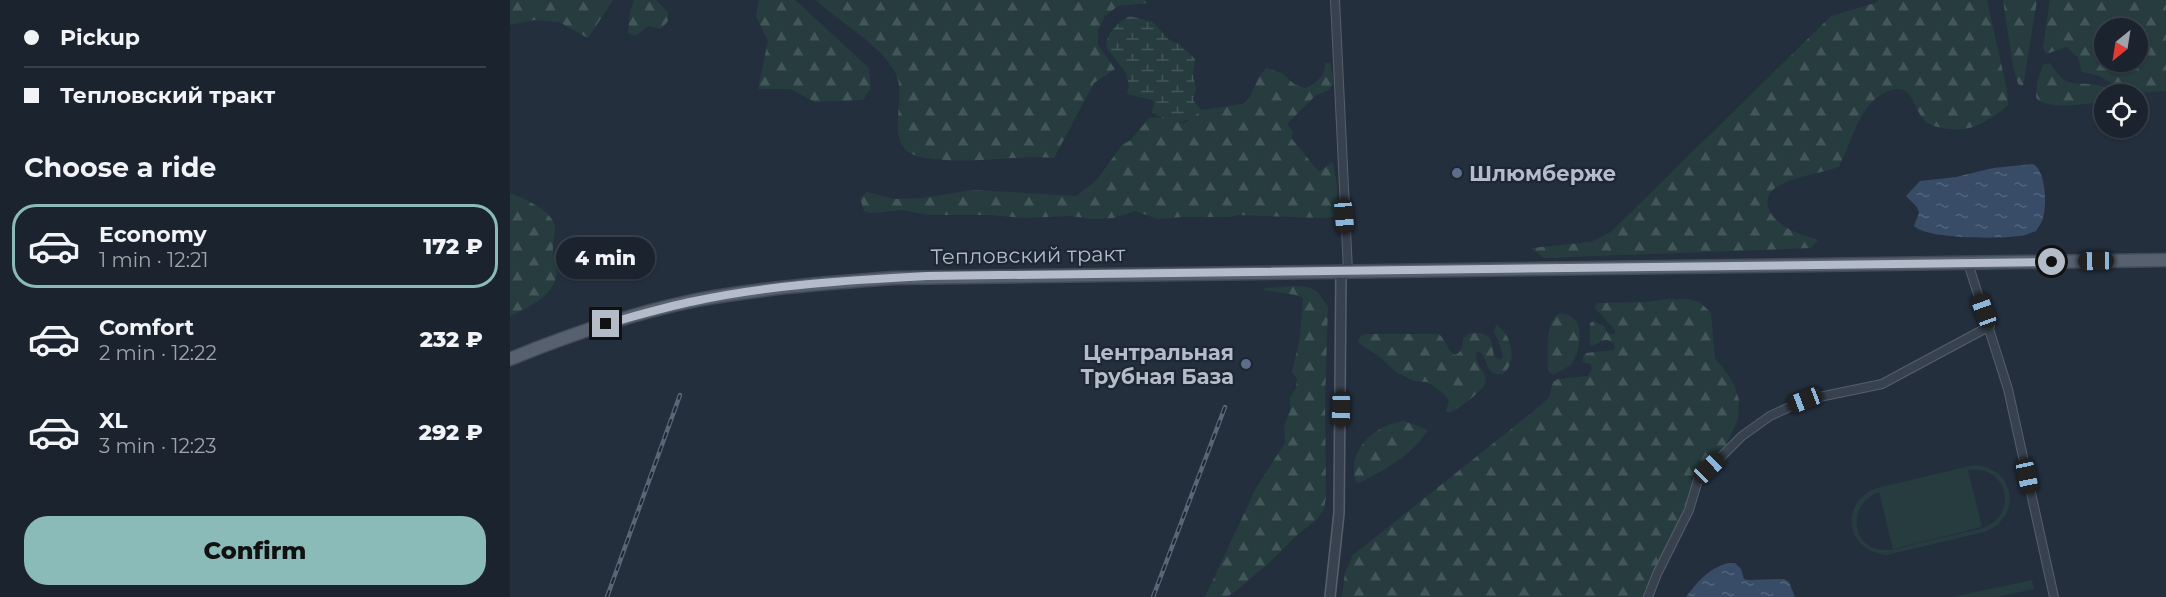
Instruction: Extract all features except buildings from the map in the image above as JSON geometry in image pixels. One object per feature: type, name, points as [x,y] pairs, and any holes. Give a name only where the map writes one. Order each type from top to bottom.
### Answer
[{"type":"main road","name":"Тепловский тракт","points":[[510,359],[575,334],[647,312],[716,297],[829,283],[927,276],[2166,260]]},
{"type":"street","points":[[1330,597],[1339,513],[1344,272],[1335,0]]},
{"type":"street","points":[[1968,263],[2008,388],[2054,597]]},
{"type":"street","points":[[1648,597],[1686,517],[1698,480],[1742,436],[1770,417],[1805,400],[1882,384],[1990,326]]},
{"type":"green space","points":[[510,0],[613,0],[588,38],[559,22],[535,20],[510,25]]},
{"type":"green space","points":[[634,0],[656,0],[668,12],[668,21],[661,29],[649,26],[635,36],[628,33]]},
{"type":"green space","points":[[759,0],[795,0],[869,68],[871,88],[863,100],[815,102],[790,89],[758,89],[768,41],[756,16]]},
{"type":"green space","points":[[816,0],[1145,0],[1148,3],[1118,6],[1105,16],[1098,31],[1098,45],[1115,69],[1094,83],[1054,158],[965,161],[922,157],[907,150],[901,142],[898,131],[899,84],[896,74],[881,53]]},
{"type":"green space","points":[[1879,0],[1987,0],[2007,90],[2008,105],[1990,119],[1974,127],[1948,129],[1937,127],[1925,120],[1907,92],[1897,89],[1881,95],[1866,109],[1839,167],[1787,182],[1769,195],[1768,207],[1775,219],[1794,232],[1818,240],[1811,248],[1544,258],[1531,248],[1591,242],[1611,232],[1831,16]]},
{"type":"green space","points":[[2003,0],[2037,0],[2023,86],[2018,84],[2013,66]]},
{"type":"green space","points":[[2050,0],[2166,0],[2166,91],[2148,92],[2148,84],[2112,84],[2105,79],[2082,72],[2078,57],[2066,47],[2046,54],[2043,47]]},
{"type":"green space","points":[[1129,16],[1153,22],[1169,40],[1179,44],[1195,59],[1193,75],[1196,88],[1193,100],[1201,110],[1189,119],[1183,122],[1165,120],[1152,112],[1154,102],[1152,100],[1127,94],[1129,86],[1126,73],[1106,47],[1113,29]]},
{"type":"green space","points":[[1325,63],[1330,63],[1334,83],[1329,90],[1315,96],[1287,124],[1293,132],[1291,138],[1319,172],[1332,162],[1337,185],[1337,213],[1334,217],[1237,215],[1157,219],[1135,211],[1113,218],[1094,219],[1070,216],[1025,218],[990,215],[927,215],[903,210],[870,213],[864,211],[860,198],[867,192],[894,199],[922,198],[973,190],[1076,196],[1096,181],[1122,145],[1131,140],[1149,118],[1185,123],[1201,110],[1243,104],[1249,99],[1259,77],[1266,68],[1282,73],[1294,84],[1305,88],[1319,79],[1324,72]]},
{"type":"green space","points":[[2049,63],[2063,80],[2094,85],[2094,103],[2059,105],[2042,102],[2036,98],[2037,83],[2043,65]]},
{"type":"green space","points":[[510,193],[538,206],[554,223],[553,252],[557,270],[556,279],[541,299],[510,316]]},
{"type":"green space","points":[[1294,286],[1308,287],[1318,292],[1328,307],[1324,509],[1317,519],[1236,591],[1227,597],[1205,597],[1256,488],[1285,443],[1284,426],[1290,411],[1290,398],[1296,388],[1297,379],[1292,372],[1300,338],[1303,298],[1263,290]]},
{"type":"green space","points":[[1688,299],[1700,302],[1711,313],[1715,358],[1734,385],[1739,400],[1738,419],[1725,447],[1695,477],[1682,514],[1651,577],[1644,597],[1342,597],[1345,573],[1353,555],[1540,406],[1549,397],[1553,382],[1558,379],[1588,376],[1592,369],[1591,364],[1583,362],[1586,353],[1614,350],[1615,346],[1608,340],[1594,346],[1590,345],[1590,323],[1594,321],[1604,326],[1608,333],[1614,335],[1615,330],[1594,307],[1598,303],[1648,302]]},
{"type":"green space","points":[[1562,313],[1575,321],[1580,334],[1579,343],[1571,365],[1553,375],[1548,371],[1548,338],[1552,321]]},
{"type":"green space","points":[[1496,325],[1506,335],[1511,348],[1512,356],[1508,369],[1503,374],[1493,373],[1479,351],[1476,353],[1485,376],[1485,384],[1471,398],[1450,412],[1446,412],[1449,400],[1441,391],[1427,382],[1414,381],[1396,372],[1358,341],[1365,334],[1439,334],[1455,355],[1462,348],[1463,338],[1474,333],[1482,334],[1489,337],[1494,357],[1500,360],[1503,357],[1494,332]]},
{"type":"green space","points":[[1404,421],[1428,430],[1414,447],[1397,461],[1359,483],[1356,482],[1355,460],[1365,441],[1382,428]]},
{"type":"green space","points":[[1974,465],[1988,468],[1999,474],[2006,483],[2009,505],[2005,516],[1984,532],[1887,555],[1873,552],[1863,545],[1852,526],[1852,515],[1856,504],[1877,488]],"holes":[[[1968,470],[1981,470],[2000,482],[2005,502],[2002,512],[1995,521],[1983,528],[1893,549],[1982,527]],[[1879,492],[1893,549],[1872,547],[1864,541],[1857,524],[1862,505]]]},
{"type":"green space","points":[[2032,580],[2034,589],[1997,597],[1952,597]]},
{"type":"water","points":[[2033,164],[2041,174],[2045,197],[2043,218],[2036,231],[2022,236],[1980,238],[1947,236],[1914,226],[1919,213],[1917,207],[1906,196],[1920,181],[1956,177],[1993,168]]},
{"type":"water","points":[[1728,563],[1735,563],[1741,569],[1744,579],[1784,579],[1789,582],[1795,597],[1686,597],[1704,576]]},
{"type":"railway","points":[[607,597],[680,395]]},
{"type":"railway","points":[[1153,597],[1225,407]]},
{"type":"place","name":"Шлюмберже","points":[[1457,173]]},
{"type":"place","name":"Центральная Трубная База","points":[[1246,364]]},
{"type":"route","points":[[606,324],[694,301],[741,293],[829,283],[927,276],[2052,262]]}]
